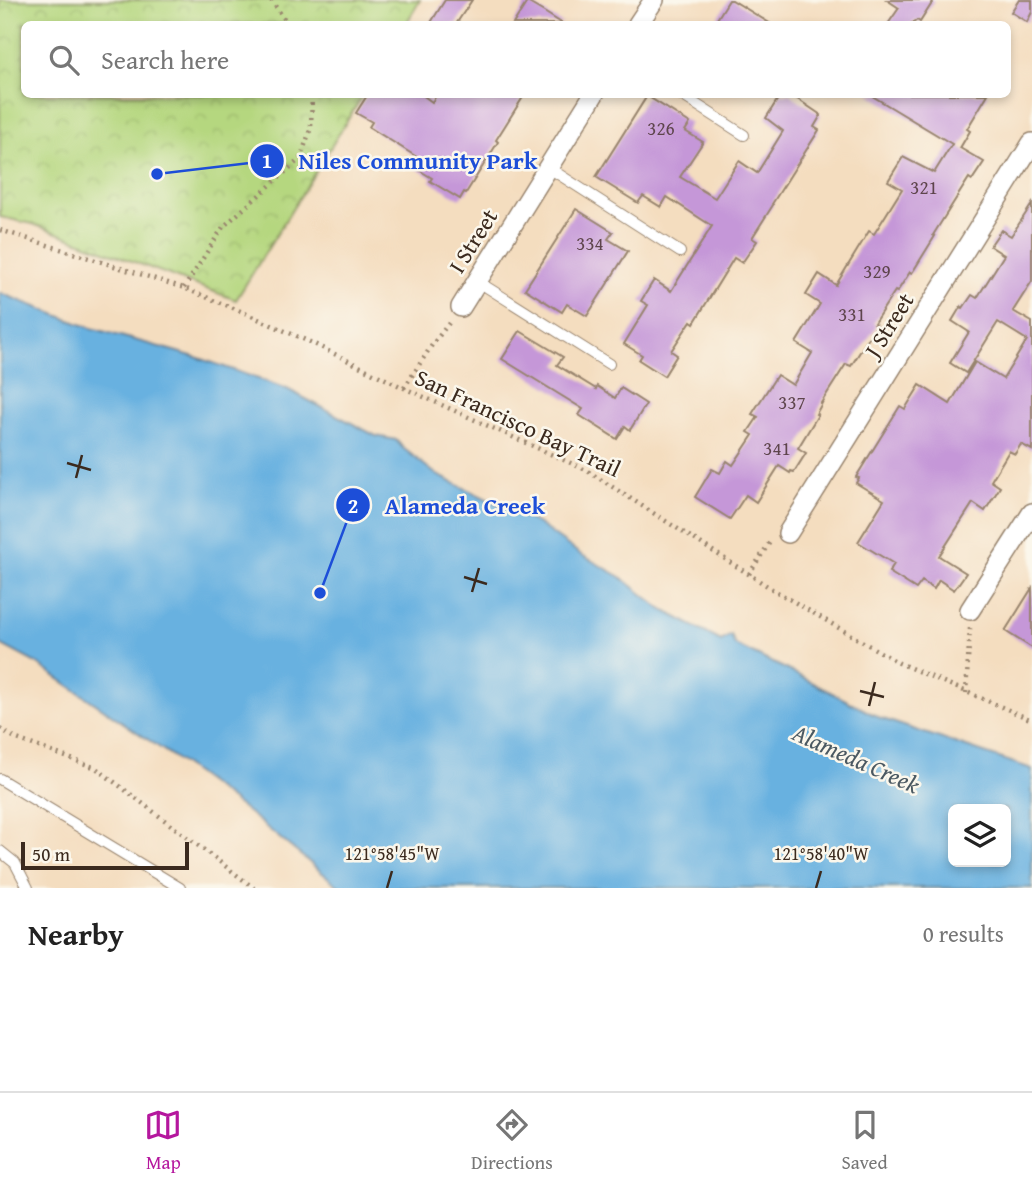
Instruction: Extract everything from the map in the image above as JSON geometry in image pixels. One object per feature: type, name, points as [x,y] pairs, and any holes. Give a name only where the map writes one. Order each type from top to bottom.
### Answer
[{"type":"street","points":[[640,21],[654,0]]},
{"type":"street","name":"I Street","points":[[461,307],[592,98]]},
{"type":"street","name":"J Street","points":[[788,533],[1032,143]]},
{"type":"street","points":[[970,610],[1032,513]]},
{"type":"lane","points":[[686,98],[744,135]]},
{"type":"lane","points":[[549,168],[680,251]]},
{"type":"lane","points":[[477,281],[609,364]]},
{"type":"lane","points":[[0,779],[180,888]]},
{"type":"lane","points":[[0,851],[15,863],[28,888]]},
{"type":"path","points":[[271,0],[286,21]]},
{"type":"path","points":[[184,288],[223,227],[300,159],[311,128],[312,98]]},
{"type":"path","name":"San Francisco Bay Trail","points":[[0,230],[184,288],[313,343],[404,388],[586,470],[749,574],[899,663],[1032,720]]},
{"type":"path","points":[[404,388],[461,307]]},
{"type":"path","points":[[749,574],[770,542],[788,533]]},
{"type":"path","points":[[966,693],[971,638],[970,610]]},
{"type":"path","points":[[0,729],[96,768],[254,888]]},
{"type":"green space","points":[[0,0],[420,0],[408,21],[21,21],[21,98],[361,98],[236,300],[33,224],[0,217]]},
{"type":"water","name":"Alameda Creek","points":[[0,293],[88,327],[199,358],[287,389],[376,436],[396,440],[437,475],[537,523],[580,554],[621,577],[661,609],[721,641],[731,635],[735,645],[880,718],[1032,769],[1032,888],[341,888],[244,809],[36,663],[0,644]]},
{"type":"building","points":[[445,0],[472,0],[458,21],[432,21]]},
{"type":"building","points":[[729,0],[732,0],[766,21],[716,21]]},
{"type":"building","points":[[887,0],[934,0],[921,21],[890,21],[899,8]]},
{"type":"building","points":[[1019,0],[1032,0],[1032,12],[1027,22],[1011,12]]},
{"type":"building","points":[[527,2],[558,21],[515,21]]},
{"type":"building","points":[[365,98],[426,98],[432,102],[434,98],[522,98],[496,140],[498,142],[460,199],[430,181],[432,178],[414,167],[420,159],[369,127],[372,122],[356,113]]},
{"type":"building","points":[[646,98],[650,98],[690,123],[685,131],[703,142],[680,177],[715,198],[739,161],[757,173],[783,131],[766,118],[778,98],[796,98],[821,115],[814,127],[819,130],[752,238],[757,241],[742,263],[734,258],[694,323],[691,321],[671,351],[677,355],[664,376],[639,360],[642,355],[624,344],[648,305],[641,301],[654,280],[671,291],[712,226],[667,197],[661,207],[643,196],[638,203],[596,177]]},
{"type":"building","points":[[876,98],[986,98],[967,129],[970,131],[960,148],[984,162],[972,180],[969,178],[912,273],[910,272],[897,292],[895,291],[874,323],[877,325],[851,366],[846,364],[821,403],[816,414],[818,415],[798,448],[806,453],[794,472],[790,473],[779,466],[756,502],[746,495],[730,519],[695,497],[712,469],[720,473],[727,461],[733,465],[753,435],[748,432],[758,417],[752,414],[777,375],[793,385],[812,353],[796,343],[820,304],[806,295],[819,274],[836,285],[869,231],[874,234],[902,189],[888,181],[903,157],[934,173],[952,144]]},
{"type":"building","points":[[1032,204],[1032,281],[1013,311],[1032,322],[1032,450],[1021,444],[1015,454],[1009,451],[991,481],[1000,487],[985,511],[973,503],[939,556],[966,573],[954,590],[939,580],[934,589],[922,581],[916,589],[889,572],[894,564],[858,542],[884,500],[856,483],[859,478],[856,477],[900,406],[905,409],[920,385],[950,404],[975,362],[1003,379],[1027,340],[998,322],[966,373],[950,363],[969,332],[952,321],[972,295],[977,298],[1004,255],[990,246],[1001,230],[1011,236]]},
{"type":"building","points":[[576,209],[613,232],[608,239],[628,251],[587,316],[567,304],[562,312],[525,289]]},
{"type":"building","points":[[520,331],[563,357],[557,365],[596,389],[597,386],[615,398],[621,388],[646,404],[630,430],[625,426],[617,439],[579,415],[583,409],[502,359]]},
{"type":"building","points":[[1032,588],[1032,648],[1005,631]]},
{"type":"place","name":"Niles Community Park","points":[[157,174]]},
{"type":"place","name":"Alameda Creek","points":[[320,593]]}]
